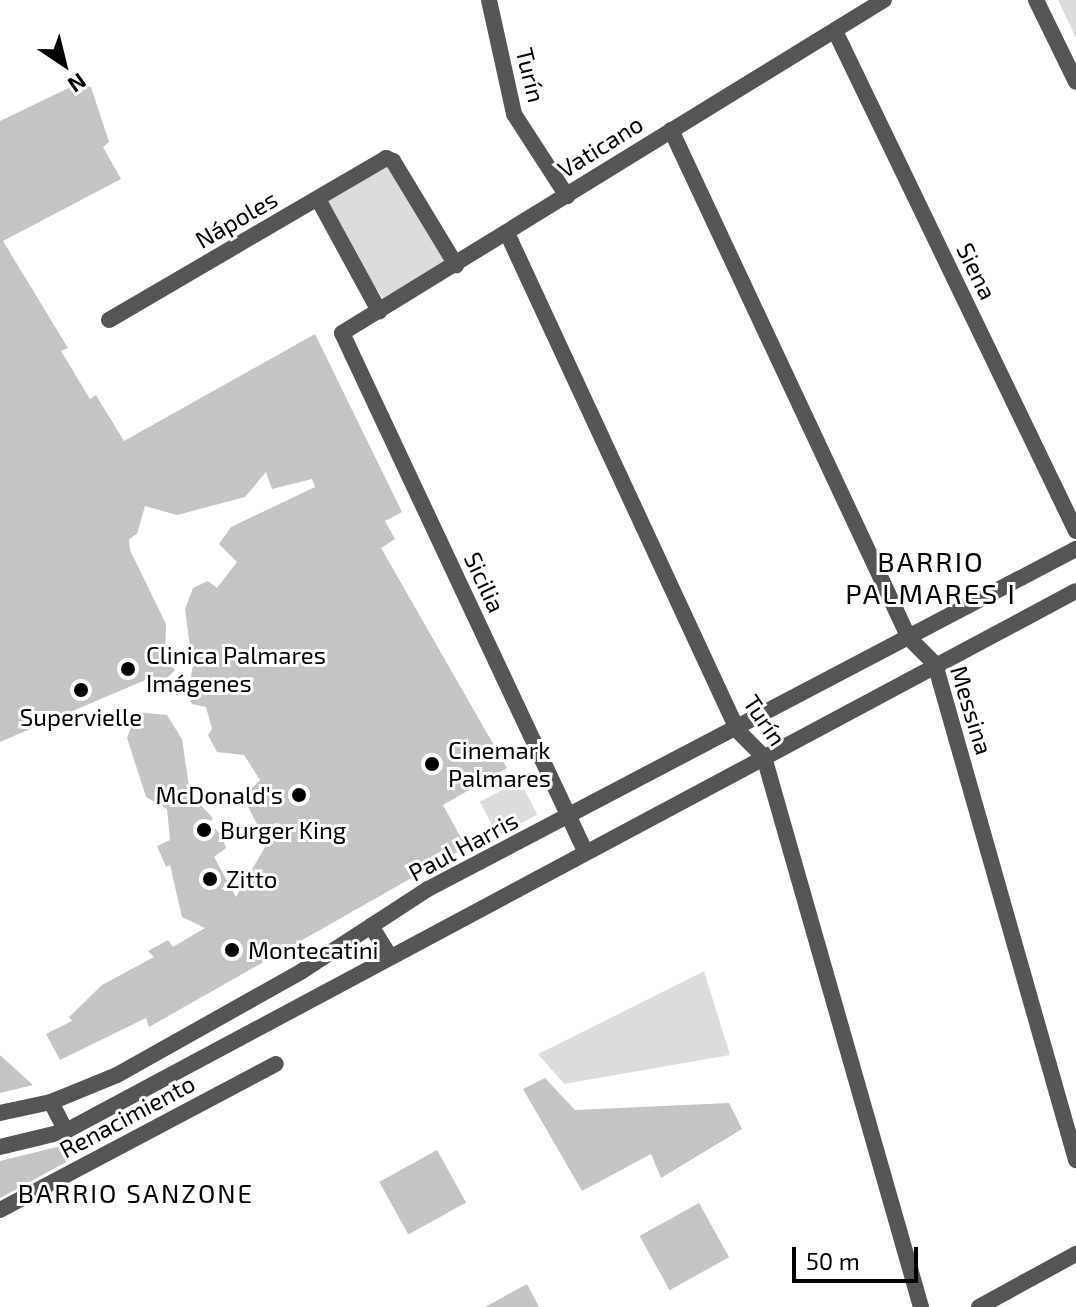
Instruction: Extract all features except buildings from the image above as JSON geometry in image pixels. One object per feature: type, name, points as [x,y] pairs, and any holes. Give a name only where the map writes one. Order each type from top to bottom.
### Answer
[{"type":"street","points":[[490,5],[508,0]]},
{"type":"street","name":"Vaticano","points":[[342,333],[884,0]]},
{"type":"street","points":[[1036,0],[1076,82]]},
{"type":"street","name":"Turín","points":[[490,5],[514,114],[567,196]]},
{"type":"street","name":"Siena","points":[[835,31],[1076,531]]},
{"type":"street","name":"Messina","points":[[671,130],[909,638],[935,664],[1076,1160]]},
{"type":"street","name":"Nápoles","points":[[109,320],[386,158],[393,161],[456,265]]},
{"type":"street","points":[[318,199],[379,311]]},
{"type":"street","name":"Turín","points":[[507,233],[738,731],[764,757],[921,1307]]},
{"type":"street","name":"Sicilia","points":[[342,333],[585,851]]},
{"type":"street","name":"Paul Harris","points":[[0,1113],[51,1102],[117,1075],[302,971],[428,889],[738,731],[1076,549]]},
{"type":"street","points":[[0,1147],[66,1131],[389,955],[1076,591]]},
{"type":"street","points":[[371,926],[389,955]]},
{"type":"street","name":"Renacimiento","points":[[0,1210],[276,1064]]},
{"type":"street","points":[[51,1102],[66,1131]]},
{"type":"street","points":[[979,1307],[1076,1254]]},
{"type":"shaded area","points":[[1058,0],[1076,0],[1076,38]]},
{"type":"shaded area","points":[[386,158],[456,265],[389,308],[320,201]]},
{"type":"shaded area","points":[[520,781],[537,815],[497,835],[480,801]]},
{"type":"shaded area","points":[[704,971],[730,1055],[564,1084],[538,1054]]},
{"type":"place","name":"Clinica Palmares Imágenes","points":[[128,669]]},
{"type":"place","name":"Supervielle","points":[[81,690]]},
{"type":"place","name":"Cinemark Palmares","points":[[432,764]]},
{"type":"place","name":"McDonald's","points":[[299,795]]},
{"type":"place","name":"Burger King","points":[[204,830]]},
{"type":"place","name":"Zitto","points":[[210,879]]},
{"type":"place","name":"Montecatini","points":[[232,950]]},
{"type":"district","name":"BARRIO PALMARES I","points":[[931,577]]},
{"type":"district","name":"BARRIO SANZONE","points":[[136,1193]]}]
